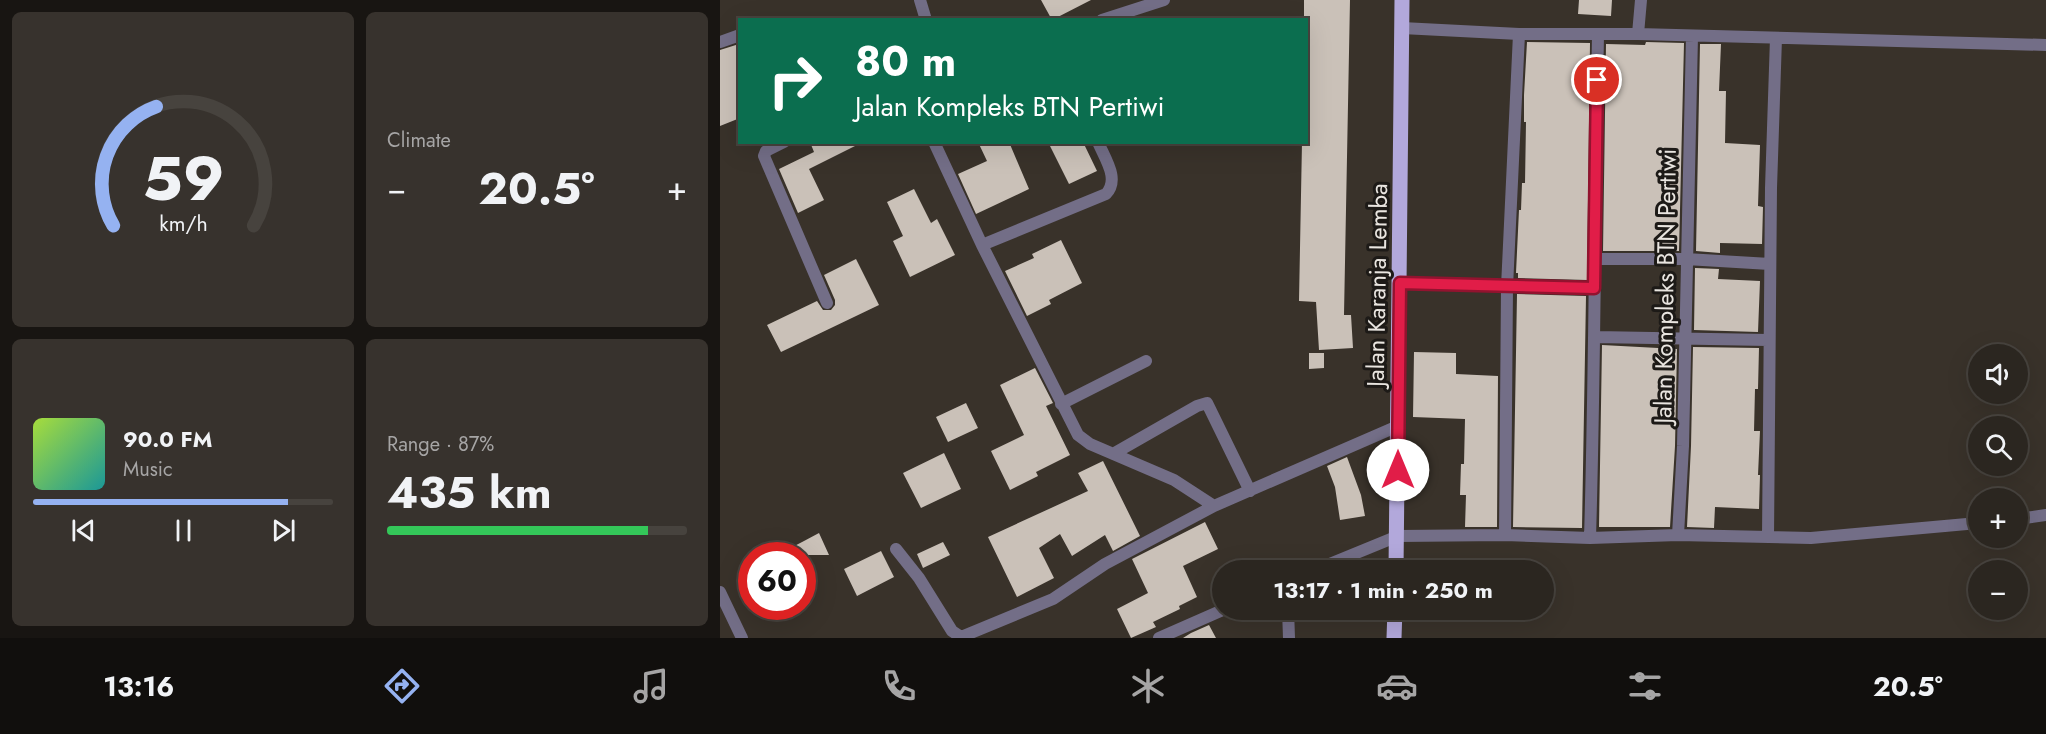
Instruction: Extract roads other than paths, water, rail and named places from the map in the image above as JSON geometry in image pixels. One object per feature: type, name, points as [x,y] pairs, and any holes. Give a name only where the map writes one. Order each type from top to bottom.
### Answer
[{"type":"main road","name":"Jalan Karanja Lemba","points":[[1397,560],[1402,0]]},
{"type":"main road","points":[[1394,638],[1395,620]]},
{"type":"street","points":[[920,0],[926,18]]},
{"type":"street","points":[[1108,18],[1164,0]]},
{"type":"street","points":[[1638,34],[1641,0]]},
{"type":"street","points":[[1402,28],[1519,34],[1638,34],[2046,45]]},
{"type":"street","points":[[1505,535],[1507,287],[1519,34]]},
{"type":"street","points":[[1590,538],[1596,337],[1594,288],[1598,34]]},
{"type":"street","points":[[720,42],[738,36]]},
{"type":"street","name":"Jalan Kompleks BTN Pertiwi","points":[[1678,536],[1683,446],[1692,36]]},
{"type":"street","points":[[1768,537],[1768,340],[1776,38]]},
{"type":"street","points":[[780,144],[766,151],[764,156],[827,303]]},
{"type":"street","points":[[935,144],[982,244],[1078,435],[1090,444],[1174,480],[1214,506]]},
{"type":"street","points":[[982,244],[1106,194],[1112,186],[1113,177],[1099,144]]},
{"type":"street","points":[[1595,259],[1686,259],[1770,264]]},
{"type":"street","points":[[1400,283],[1594,288]]},
{"type":"street","points":[[1596,337],[1768,340]]},
{"type":"street","points":[[1061,404],[1146,361]]},
{"type":"street","points":[[1113,454],[1197,406],[1207,404],[1250,491]]},
{"type":"street","points":[[896,549],[919,578],[952,631],[961,637],[1053,599],[1105,564],[1214,506],[1398,426]]},
{"type":"street","points":[[2028,518],[2046,515]]},
{"type":"street","points":[[1339,560],[1398,536],[1811,538],[1968,524]]},
{"type":"street","points":[[720,592],[742,638]]},
{"type":"street","points":[[1160,638],[1212,615]]},
{"type":"street","points":[[1288,620],[1289,638]]}]
